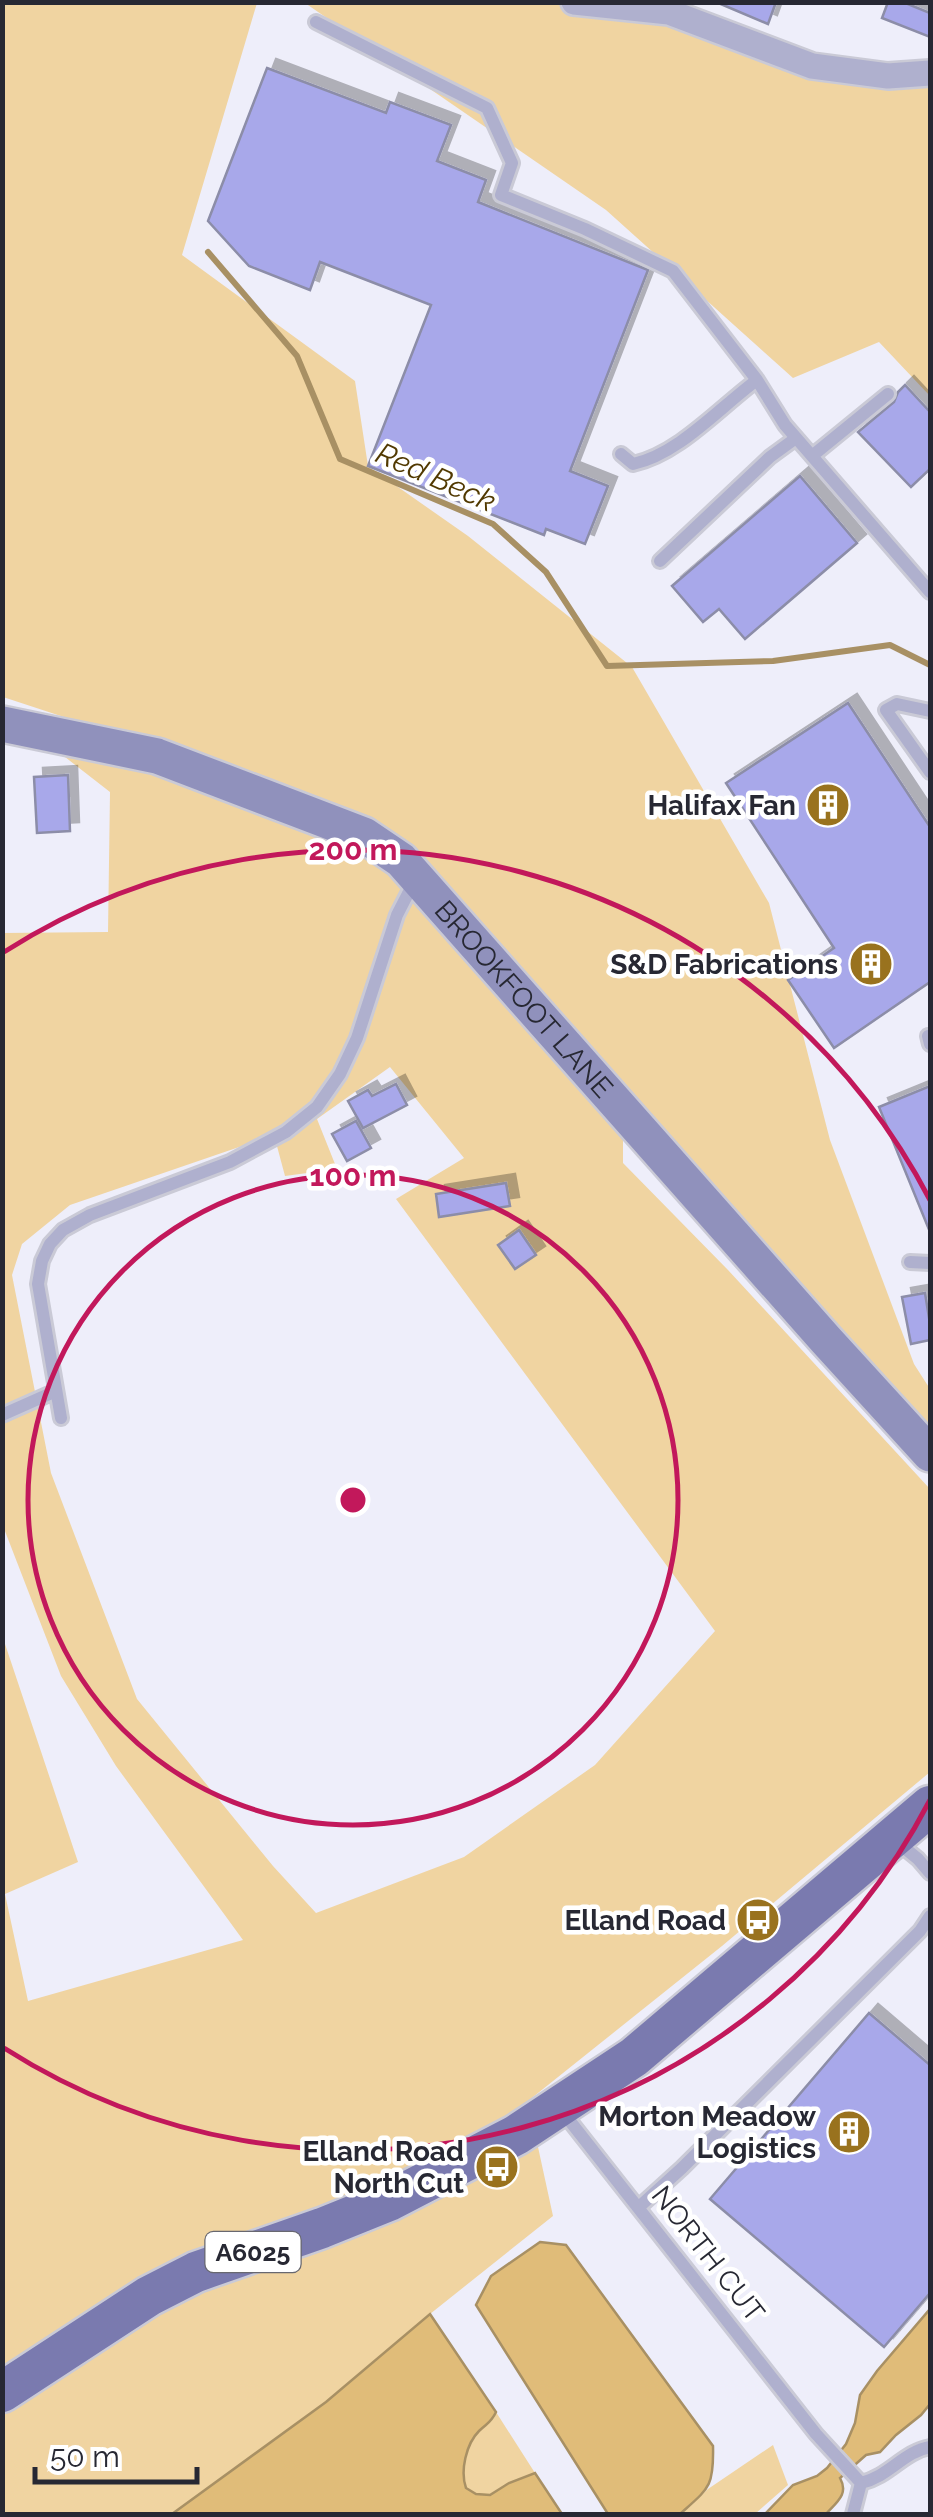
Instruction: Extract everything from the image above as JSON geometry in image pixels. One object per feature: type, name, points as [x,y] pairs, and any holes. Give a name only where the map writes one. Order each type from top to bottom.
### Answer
[{"type":"main road","name":"A6025","points":[[2,2392],[149,2296],[196,2272],[389,2201],[516,2135],[634,2057],[930,1806]]},
{"type":"street","points":[[574,2],[669,12],[812,66],[888,76],[930,73]]},
{"type":"street","name":"BROOKFOOT LANE","points":[[2,724],[157,756],[364,835],[401,860],[930,1454]]},
{"type":"lane","points":[[316,22],[487,108],[512,164],[501,195],[585,228],[673,271],[757,380],[785,426],[930,592]]},
{"type":"lane","points":[[621,454],[633,464],[653,460],[757,380]]},
{"type":"lane","points":[[812,456],[888,394]]},
{"type":"lane","points":[[660,561],[770,457],[796,438]]},
{"type":"lane","points":[[930,711],[897,704],[886,710],[930,772]]},
{"type":"lane","points":[[61,1418],[38,1284],[50,1244],[63,1230],[90,1215],[230,1162],[286,1132],[317,1107],[358,1038],[397,915],[416,878]]},
{"type":"lane","points":[[910,1262],[930,1264]]},
{"type":"lane","points":[[2,1414],[56,1391]]},
{"type":"lane","points":[[892,1838],[930,1873]]},
{"type":"lane","points":[[639,2207],[920,1931],[930,1916]]},
{"type":"lane","name":"NORTH CUT","points":[[559,2107],[816,2434],[862,2483]]},
{"type":"lane","points":[[852,2514],[862,2483],[877,2479],[924,2448]]},
{"type":"shaded area","points":[[3,3],[257,3],[182,255],[355,381],[368,466],[468,536],[632,667],[769,903],[830,1140],[914,1364],[930,1389],[930,1435],[538,990],[301,795],[3,697]]},
{"type":"shaded area","points":[[305,3],[606,3],[930,83],[930,396],[879,342],[793,378],[606,210]]},
{"type":"shaded area","points":[[56,750],[185,775],[382,864],[623,1138],[623,1163],[728,1270],[930,1489],[930,1772],[528,2101],[553,2216],[326,2402],[174,2514],[3,2514],[2,1635],[78,1862],[5,1894],[28,2001],[243,1940],[116,1766],[61,1676],[3,1526],[3,933],[108,932],[110,792]],"holes":[[[390,1067],[464,1158],[396,1199],[715,1631],[595,1765],[464,1857],[316,1913],[137,1699],[51,1473],[12,1275],[22,1244],[70,1205],[274,1135],[285,1176],[337,1169],[317,1119]]]},
{"type":"shaded area","points":[[540,2242],[566,2245],[713,2446],[708,2486],[680,2514],[608,2514],[476,2305],[491,2276]]},
{"type":"shaded area","points":[[930,2309],[930,2404],[880,2452],[866,2455],[840,2478],[842,2493],[826,2514],[765,2514],[793,2485],[827,2468],[846,2444],[860,2395]]},
{"type":"shaded area","points":[[430,2314],[496,2412],[474,2436],[468,2450],[464,2466],[466,2488],[490,2495],[535,2473],[562,2514],[172,2514],[326,2402]]},
{"type":"shaded area","points":[[496,2412],[535,2473],[490,2495],[476,2494],[466,2489],[465,2458],[474,2437]]},
{"type":"shaded area","points":[[773,2445],[788,2485],[755,2514],[680,2514],[708,2489]]},
{"type":"building","points":[[716,2],[776,2],[768,24]]},
{"type":"building","points":[[888,2],[903,2],[930,13],[930,37],[882,18]]},
{"type":"building","points":[[267,68],[386,113],[390,102],[451,125],[437,161],[486,180],[478,202],[648,270],[570,471],[608,486],[585,544],[546,529],[544,535],[368,466],[431,305],[320,262],[310,290],[249,266],[208,221]]},
{"type":"building","points":[[905,385],[930,412],[930,469],[911,487],[858,432],[894,402]]},
{"type":"building","points":[[800,476],[857,543],[745,639],[719,609],[703,622],[672,586]]},
{"type":"building","name":"Halifax Fan","points":[[848,703],[930,827],[930,982],[834,1048],[788,980],[834,948],[726,783]]},
{"type":"building","points":[[68,775],[70,831],[37,833],[34,777]]},
{"type":"building","points":[[396,1084],[407,1105],[363,1128],[348,1101],[368,1090],[372,1096]]},
{"type":"building","points":[[930,1086],[930,1232],[879,1107]]},
{"type":"building","points":[[356,1121],[371,1148],[347,1161],[332,1134]]},
{"type":"building","points":[[506,1183],[510,1206],[439,1217],[436,1194]]},
{"type":"building","points":[[519,1230],[536,1255],[515,1269],[498,1245]]},
{"type":"building","points":[[925,1293],[930,1340],[911,1344],[902,1297]]},
{"type":"building","name":"Morton Meadow Logistics","points":[[869,2013],[930,2065],[930,2293],[884,2347],[710,2199]]},
{"type":"waterway","name":"Red Beck","points":[[208,252],[297,356],[340,459],[493,524],[546,572],[607,666],[773,661],[890,645],[930,665]]},
{"type":"place","name":"Halifax Fan","points":[[828,805]]},
{"type":"place","name":"S&D Fabrications","points":[[871,964]]},
{"type":"place","name":"Elland Road","points":[[758,1920]]},
{"type":"place","name":"Morton Meadow Logistics","points":[[849,2132]]},
{"type":"place","name":"Elland Road North Cut","points":[[497,2167]]}]
